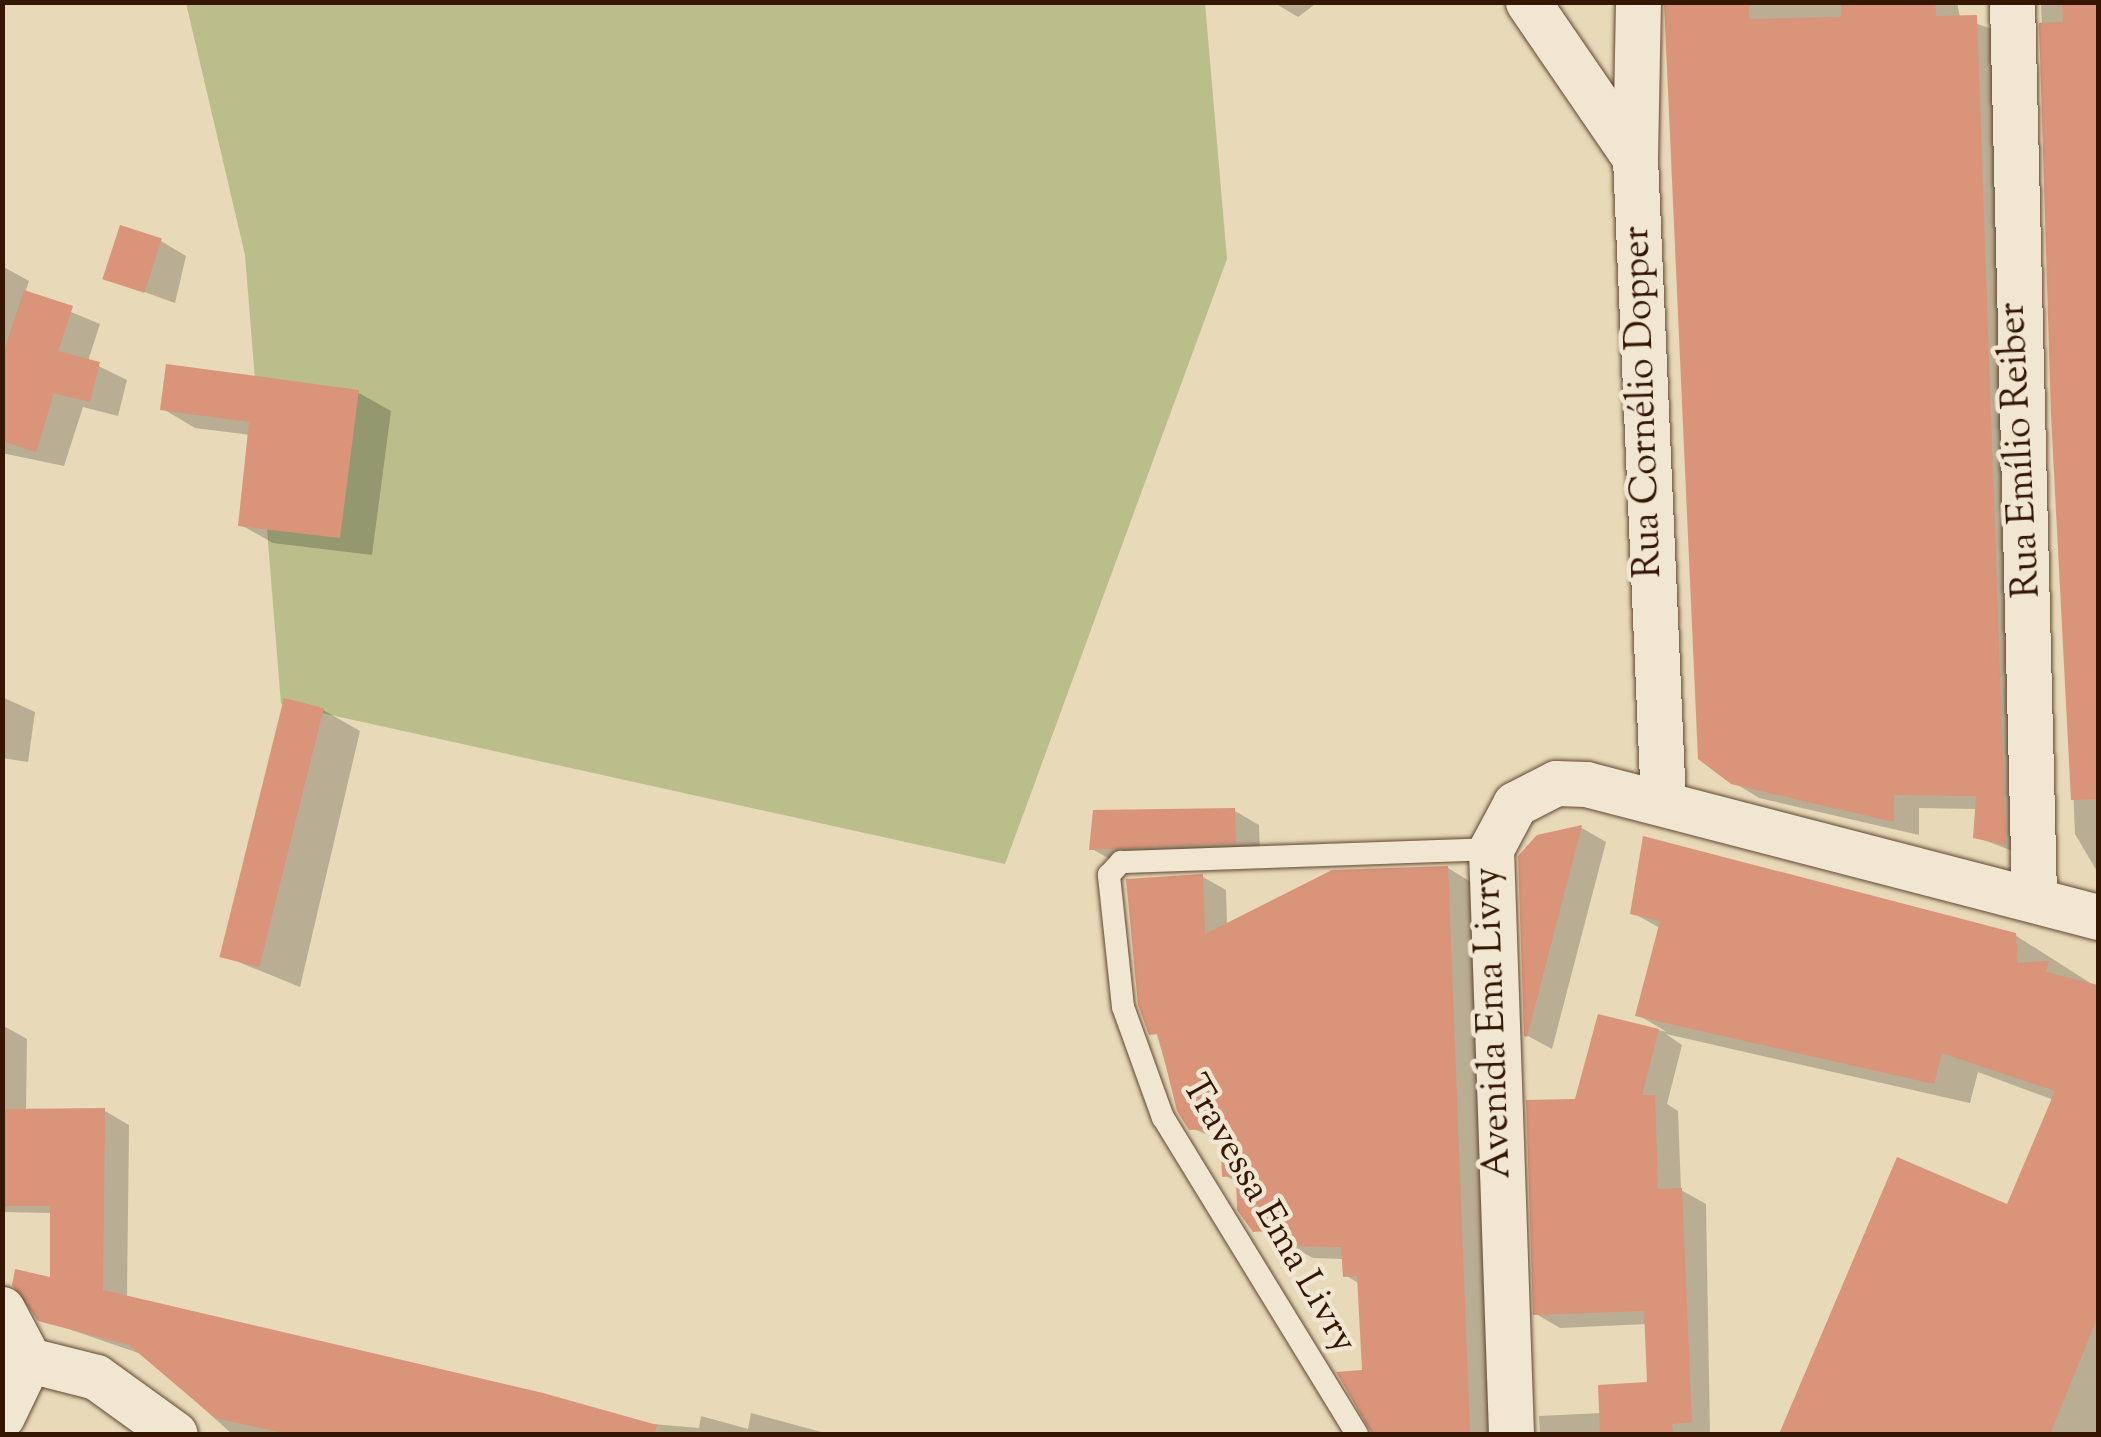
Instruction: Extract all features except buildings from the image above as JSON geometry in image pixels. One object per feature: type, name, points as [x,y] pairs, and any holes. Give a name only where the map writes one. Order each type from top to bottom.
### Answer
[{"type":"street","points":[[1528,2],[1634,158]]},
{"type":"street","name":"Rua Cornélio Dopper","points":[[1638,2],[1634,158],[1662,801]]},
{"type":"street","name":"Rua Emílio Reiber","points":[[2012,2],[2034,898]]},
{"type":"street","name":"Avenida Ema Livry","points":[[1511,1434],[1490,848],[1515,804],[1556,783],[1662,801],[2098,917]]},
{"type":"street","points":[[2,1309],[30,1360],[96,1377],[175,1434]]},
{"type":"street","points":[[2,1416],[30,1360]]},
{"type":"lane","name":"Travessa Ema Livry","points":[[1357,1434],[1163,1118],[1124,1007],[1109,875],[1122,862],[1490,848]]},
{"type":"green space","points":[[186,3],[1205,3],[1227,259],[1005,864],[281,704],[245,255]]}]
